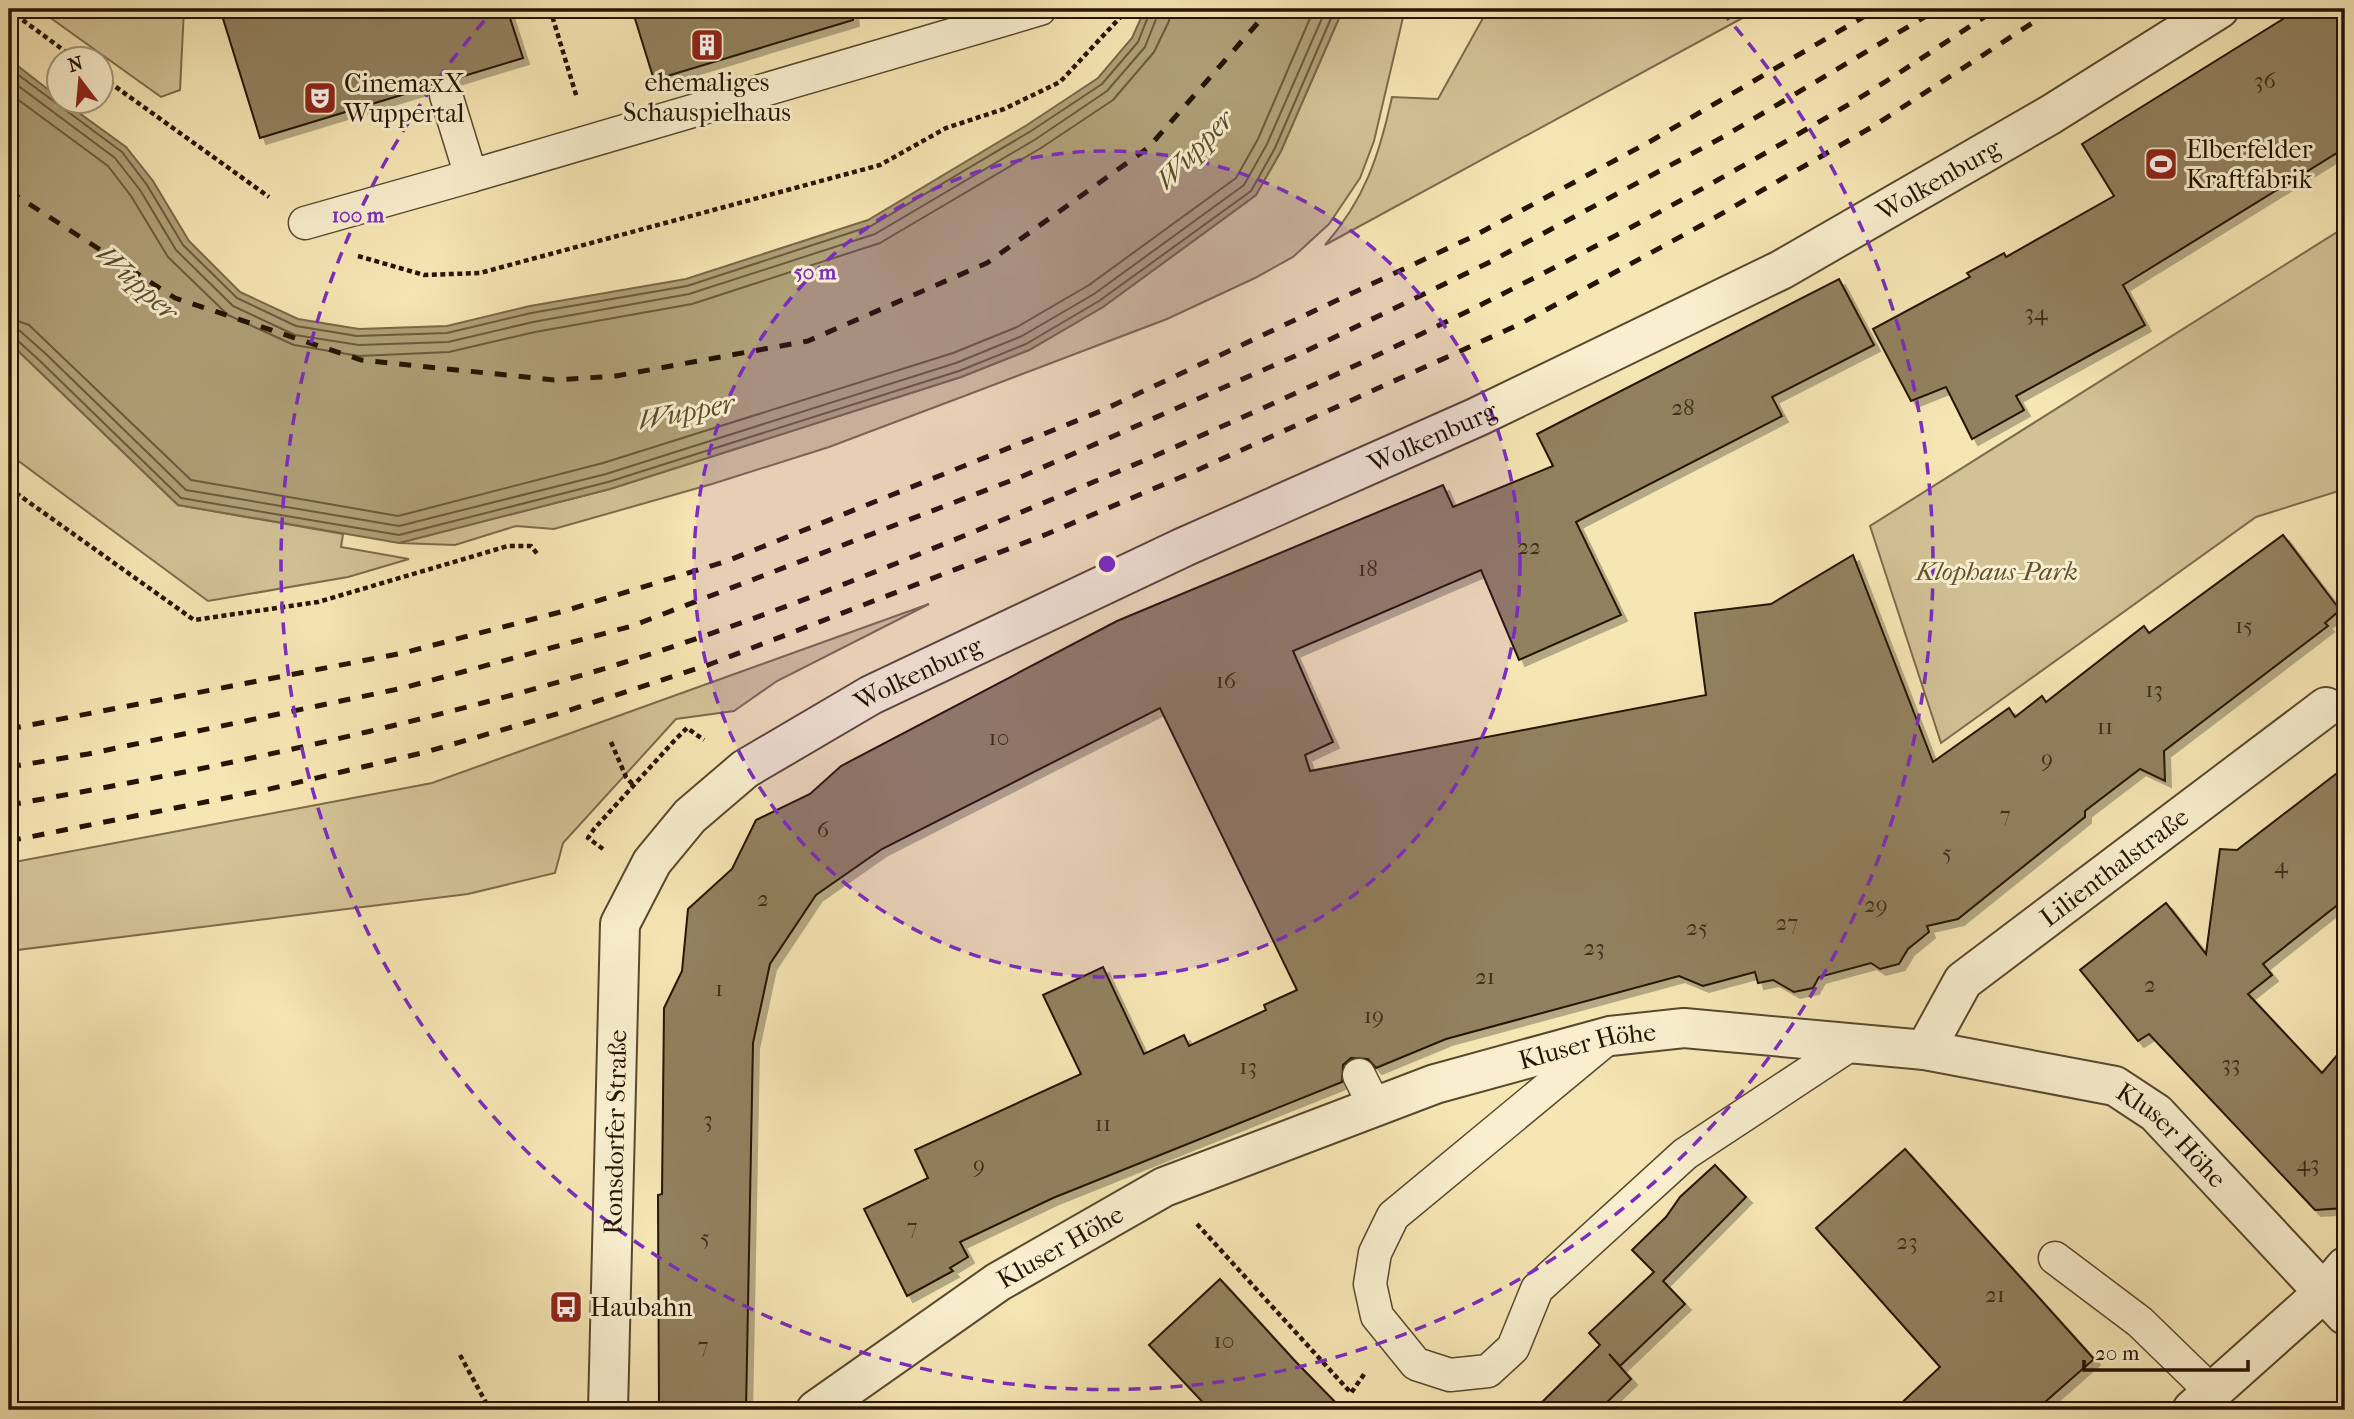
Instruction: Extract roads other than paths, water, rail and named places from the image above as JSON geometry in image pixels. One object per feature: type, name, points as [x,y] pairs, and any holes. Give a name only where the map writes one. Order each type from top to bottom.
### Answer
[{"type":"street","name":"Wolkenburg","points":[[652,862],[690,816],[745,769],[871,695],[1140,567],[1477,417],[1781,270],[2050,115],[2219,9]]},
{"type":"street","name":"Lilienthalstraße","points":[[1925,1050],[1964,981],[2326,707]]},
{"type":"street","name":"Ronsdorfer Straße","points":[[608,1410],[620,924],[652,862]]},
{"type":"street","name":"Kluser Höhe","points":[[816,1410],[999,1282],[1164,1187],[1367,1091],[1435,1084],[1611,1036],[1684,1028],[1925,1050],[2115,1086],[2155,1113],[2338,1292]]},
{"type":"street","points":[[2202,1401],[2338,1292]]},
{"type":"lane","points":[[305,223],[1040,9]]},
{"type":"lane","points":[[446,95],[471,176]]},
{"type":"lane","points":[[1611,1036],[1393,1216],[1375,1253],[1370,1284],[1377,1316],[1389,1335],[1416,1364],[1450,1375],[1488,1371],[1513,1348],[1537,1289],[1685,1154],[1850,1045]]},
{"type":"lane","points":[[2055,1258],[2140,1322],[2202,1401]]},
{"type":"water","name":"Wupper","points":[[1145,9],[1343,9],[1281,151],[1256,195],[1103,307],[1029,350],[961,377],[610,489],[399,543],[178,505],[9,342],[9,59],[46,88],[46,116],[83,116],[126,147],[153,181],[189,241],[240,292],[298,319],[359,329],[447,326],[530,306],[686,279],[868,220],[1027,125],[1098,78],[1132,38]]},
{"type":"railway","points":[[9,191],[175,298],[361,360],[554,380],[616,376],[808,341],[987,263],[1148,148],[1270,9]]},
{"type":"railway","points":[[9,729],[403,653],[568,610],[727,561],[1101,411],[1474,236],[1651,141],[1877,9]]},
{"type":"railway","points":[[9,767],[88,754],[403,688],[632,626],[1023,476],[1304,352],[1488,263],[1723,137],[1938,9]]},
{"type":"railway","points":[[9,805],[290,750],[500,698],[688,642],[863,577],[1141,462],[1451,320],[1753,160],[1870,92],[1997,9]]},
{"type":"railway","points":[[9,841],[261,791],[426,752],[567,711],[708,665],[1047,534],[1193,472],[1520,324],[1702,225],[1872,127],[2054,9]]},
{"type":"place","name":"ehemaliges Schauspielhaus","points":[[707,45]]},
{"type":"place","name":"CinemaxX Wuppertal","points":[[320,98]]},
{"type":"place","name":"Elberfelder Kraftfabrik","points":[[2161,164]]},
{"type":"place","name":"Haubahn","points":[[566,1307]]},
{"type":"park label","name":"Klophaus-Park","points":[[1997,571]]}]
